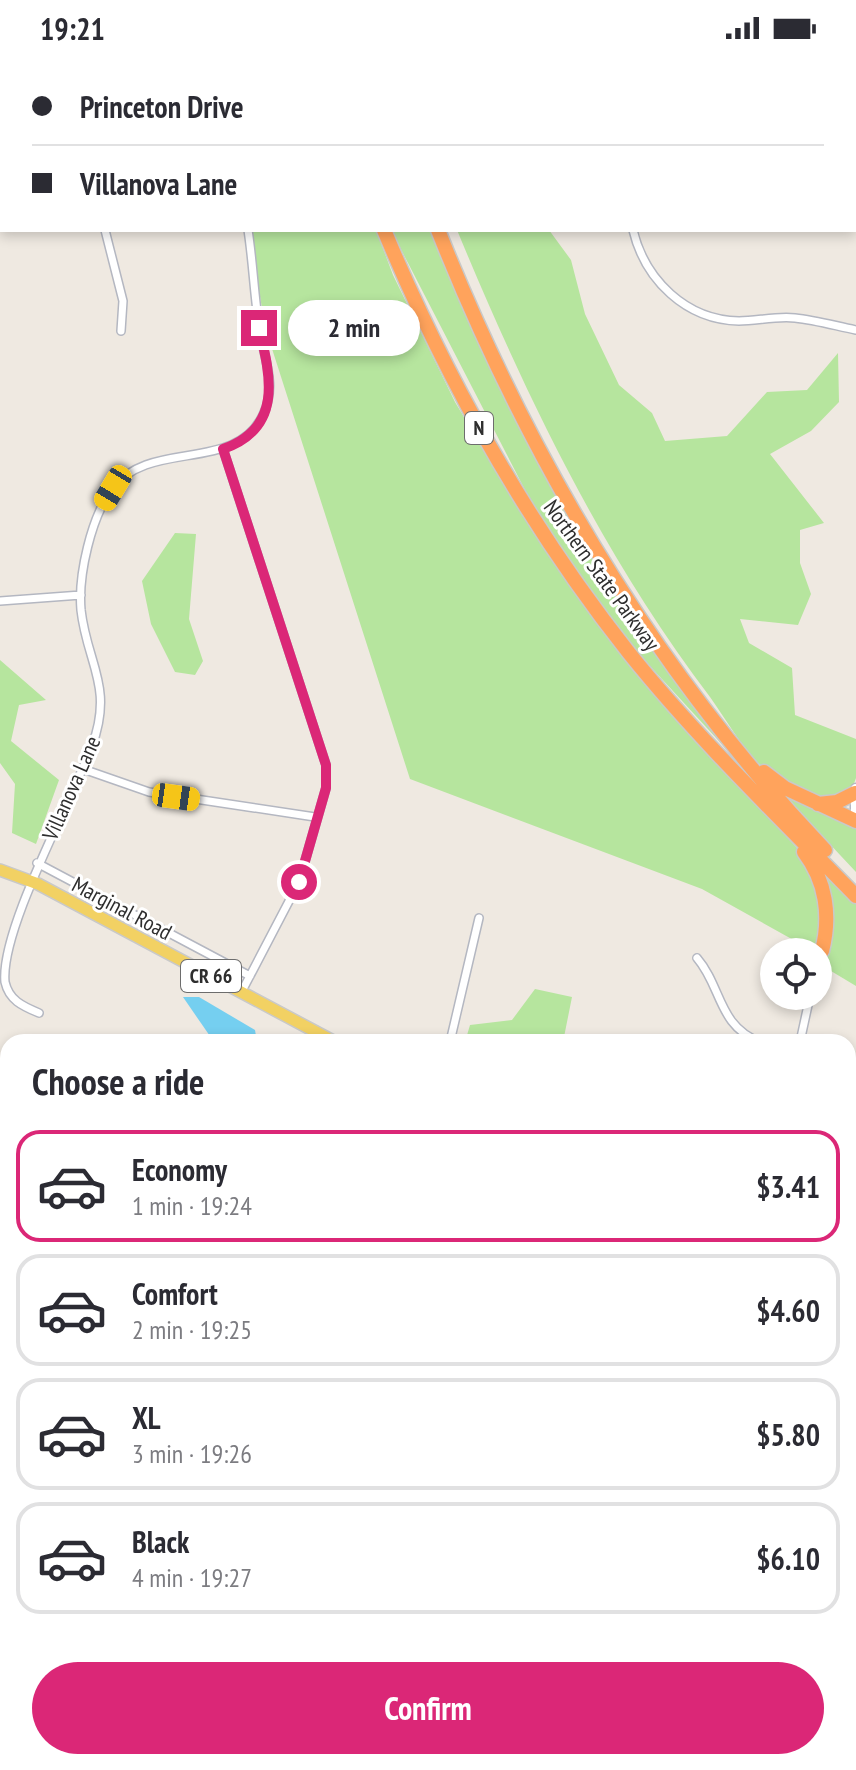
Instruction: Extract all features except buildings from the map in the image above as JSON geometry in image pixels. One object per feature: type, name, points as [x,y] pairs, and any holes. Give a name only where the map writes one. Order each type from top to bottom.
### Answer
[{"type":"highway","name":"Northern State Parkway","points":[[385,232],[465,401],[553,549],[647,674],[856,896]]},
{"type":"highway","name":"Northern State Parkway","points":[[439,232],[497,369],[564,498],[647,630],[708,714],[782,804],[856,883]]},
{"type":"highway","points":[[708,714],[766,775],[856,821]]},
{"type":"highway","points":[[818,804],[842,800],[856,791]]},
{"type":"highway","points":[[773,810],[820,878],[827,912],[823,938]]},
{"type":"main road","name":"CR 66","points":[[0,870],[30,881],[320,1034]]},
{"type":"street","points":[[106,232],[123,301],[121,331]]},
{"type":"street","name":"Villanova Lane","points":[[39,1013],[14,1000],[4,981],[5,944],[37,863],[83,769],[99,721],[102,698],[97,665],[84,623],[81,595],[97,518],[113,488],[124,476],[148,462],[235,445],[255,428],[263,416],[271,386],[259,328],[248,232]]},
{"type":"street","points":[[634,232],[652,274],[678,302],[692,310],[741,321],[797,318],[856,330]]},
{"type":"street","points":[[223,449],[326,765],[326,788],[292,899],[241,993]]},
{"type":"street","points":[[0,601],[81,595]]},
{"type":"street","points":[[83,769],[149,792],[315,817]]},
{"type":"street","points":[[856,791],[856,814]]},
{"type":"street","name":"Marginal Road","points":[[37,863],[250,976]]},
{"type":"street","points":[[452,1034],[479,918]]},
{"type":"street","points":[[697,958],[710,973],[725,1016],[745,1034]]},
{"type":"street","points":[[802,1034],[807,1010]]},
{"type":"green space","points":[[248,232],[377,232],[393,275],[455,402],[534,534],[659,699],[810,862],[822,920],[818,938],[790,938],[702,889],[410,779],[266,330]]},
{"type":"green space","points":[[392,232],[434,232],[519,422],[751,776],[627,641],[540,519]]},
{"type":"green space","points":[[458,232],[550,232],[571,260],[585,314],[619,385],[652,413],[665,441],[727,436],[767,392],[807,390],[838,353],[839,402],[811,431],[770,454],[824,523],[800,530],[800,563],[811,594],[798,625],[740,619],[749,643],[792,668],[795,715],[856,739],[856,778],[852,789],[830,800],[813,795],[780,779],[750,754],[634,587],[568,472],[510,352]]},
{"type":"green space","points":[[175,533],[196,534],[189,619],[203,661],[195,675],[175,672],[151,624],[142,581]]},
{"type":"green space","points":[[0,660],[46,700],[19,705],[11,741],[59,780],[36,844],[12,833],[15,784],[0,763]]},
{"type":"green space","points":[[783,789],[856,828],[856,872],[780,791]]},
{"type":"green space","points":[[824,871],[856,902],[856,986],[832,972],[832,938],[829,938],[832,909]]},
{"type":"green space","points":[[535,989],[572,997],[565,1034],[467,1034],[470,1025],[512,1020]]},
{"type":"water","points":[[183,997],[199,997],[255,1030],[256,1034],[208,1034]]},
{"type":"route","points":[[259,328],[270,372],[268,401],[255,428],[235,445],[223,449],[326,765],[326,788],[315,817],[299,882]]}]
